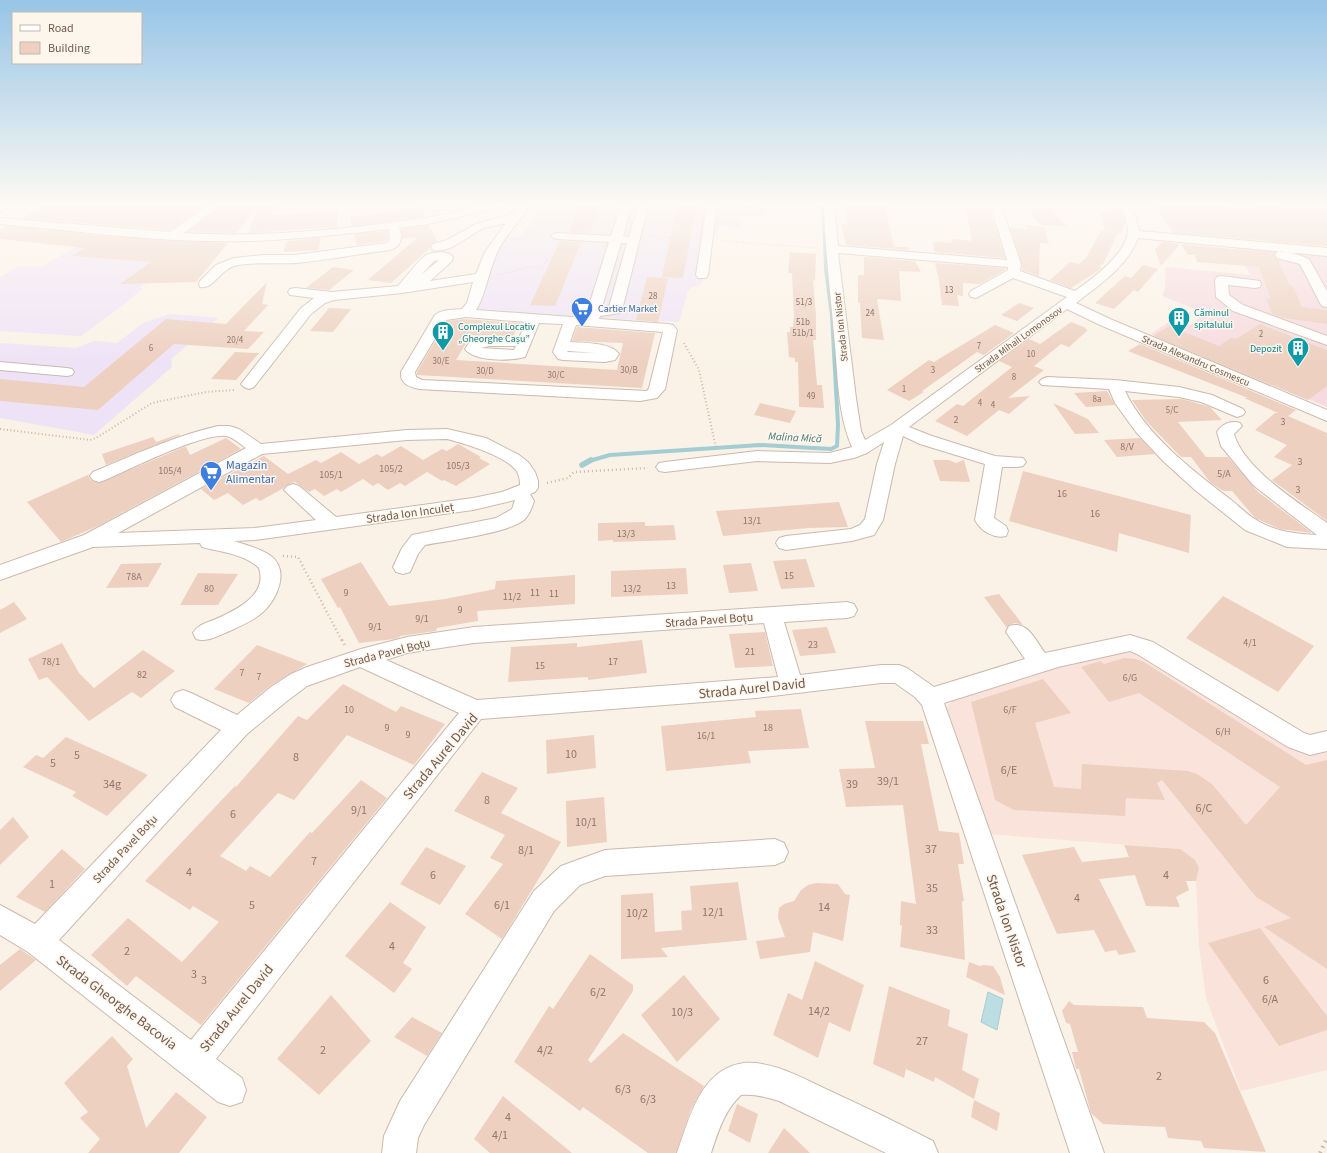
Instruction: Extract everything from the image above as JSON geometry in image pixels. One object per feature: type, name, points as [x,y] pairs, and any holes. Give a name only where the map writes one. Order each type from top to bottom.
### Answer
[{"type":"street","points":[[205,284],[225,265],[247,260],[295,259],[313,257]]},
{"type":"street","points":[[402,289],[430,258],[438,257]]},
{"type":"street","points":[[422,280],[446,261],[446,257]]},
{"type":"street","points":[[466,313],[474,304],[481,277],[489,257]]},
{"type":"street","points":[[593,317],[610,257]]},
{"type":"street","points":[[593,317],[663,326],[670,330],[657,389],[652,395],[419,384],[408,379],[408,372],[443,314],[466,313],[571,320],[593,317],[615,310],[630,257]]},
{"type":"street","points":[[702,275],[704,257]]},
{"type":"street","name":"Strada Ion Nistor","points":[[833,257],[848,398],[853,431],[861,449]]},
{"type":"street","name":"Strada Alexandru Cosmescu","points":[[907,257],[1015,268],[1018,275],[1072,300],[1078,310],[1327,416]]},
{"type":"street","points":[[976,294],[1015,268],[1012,257]]},
{"type":"street","name":"Strada Mihail Lomonosov","points":[[664,467],[757,456],[830,458],[861,449],[898,428],[1072,300],[1112,266],[1120,257]]},
{"type":"street","points":[[1291,257],[1305,262],[1327,303]]},
{"type":"street","points":[[295,292],[332,296],[402,289],[481,277]]},
{"type":"street","points":[[1256,284],[1221,280],[1223,296],[1238,308],[1327,341]]},
{"type":"street","points":[[249,384],[306,311],[320,300],[332,296]]},
{"type":"street","points":[[522,348],[534,318]]},
{"type":"street","points":[[563,346],[571,320]]},
{"type":"street","points":[[0,366],[67,372]]},
{"type":"street","points":[[1047,382],[1115,385],[1179,392],[1206,398],[1235,419],[1225,432],[1229,446],[1259,481],[1327,533]]},
{"type":"street","points":[[1115,385],[1123,403],[1142,429],[1169,458],[1252,526],[1287,540],[1327,542]]},
{"type":"street","points":[[786,543],[852,535],[867,530],[874,520],[886,464],[898,428],[926,440],[994,461],[1017,462]]},
{"type":"street","points":[[99,476],[195,437],[214,432],[231,432],[258,449]]},
{"type":"street","points":[[91,540],[258,449],[407,435],[447,434],[480,442],[513,459],[522,466],[529,481],[524,490],[525,502],[522,511],[512,519],[500,524],[419,540],[405,558],[403,567]]},
{"type":"street","points":[[994,461],[984,520],[999,530]]},
{"type":"street","points":[[293,490],[332,524]]},
{"type":"street","name":"Strada Ion Inculeț","points":[[0,573],[91,540],[192,538],[255,534],[473,504],[524,490]]},
{"type":"street","points":[[192,538],[250,552],[266,562],[271,572],[270,587],[260,602],[247,613],[204,633]]},
{"type":"street","name":"Strada Pavel Boțu","points":[[38,942],[239,727],[279,694],[299,680],[316,673],[407,645],[474,635],[847,610]]},
{"type":"street","points":[[772,616],[791,684]]},
{"type":"street","points":[[1017,632],[1040,664]]},
{"type":"street","points":[[926,694],[1058,658],[1130,643],[1145,648],[1296,740],[1310,745],[1327,741]]},
{"type":"street","points":[[361,658],[475,710]]},
{"type":"street","name":"Strada Aurel David","points":[[194,1061],[475,710],[756,689],[881,674],[899,674],[926,694]]},
{"type":"street","name":"Strada Ion Nistor","points":[[926,694],[932,701],[1087,1153]]},
{"type":"street","points":[[183,700],[239,727]]},
{"type":"street","points":[[399,1153],[401,1136],[412,1113],[544,901],[571,875],[605,864],[775,852]]},
{"type":"street","name":"Strada Gheorghe Bacovia","points":[[0,919],[38,942],[230,1090]]},
{"type":"street","points":[[694,1153],[713,1105],[721,1091],[731,1083],[742,1078],[755,1079],[779,1085],[863,1123],[921,1153]]},
{"type":"path","points":[[481,277],[508,274],[528,267],[542,268],[548,257]]},
{"type":"path","points":[[681,337],[699,370],[716,451]]},
{"type":"path","points":[[0,429],[90,440],[96,438],[152,403],[206,392],[236,390],[249,384]]},
{"type":"path","points":[[524,490],[568,478],[574,472],[664,467]]},
{"type":"path","points":[[250,552],[298,558],[345,645],[351,653],[361,658]]},
{"type":"path","points":[[1320,1153],[1327,1138]]},
{"type":"shaded area","points":[[59,257],[182,257],[146,284],[143,284],[140,288],[142,289],[127,302],[81,336],[0,331],[0,277],[19,266],[42,267]]},
{"type":"shaded area","points":[[493,257],[709,257],[705,277],[699,286],[692,287],[688,291],[679,322],[477,312]]},
{"type":"shaded area","points":[[1241,257],[1327,257],[1327,407],[1151,334],[1170,321],[1191,325],[1205,313],[1162,296],[1165,289],[1166,267],[1250,275]]},
{"type":"shaded area","points":[[170,314],[219,318],[171,359],[172,367],[94,435],[0,418],[0,344],[76,348],[94,341],[117,343],[143,323]]},
{"type":"shaded area","points":[[1127,648],[1140,651],[1303,751],[1324,752],[1327,750],[1327,1070],[1241,1091],[1206,998],[1199,946],[1196,881],[1199,868],[1180,849],[988,834],[946,708],[956,697],[1056,665]]},
{"type":"water","points":[[988,992],[1003,999],[997,1030],[981,1022]]},
{"type":"building","points":[[83,257],[217,257],[196,282],[120,284],[151,262]]},
{"type":"building","points":[[395,257],[420,257],[391,283],[368,280]]},
{"type":"building","points":[[553,257],[575,257],[555,306],[530,305]]},
{"type":"building","points":[[666,257],[687,257],[683,278],[662,277]]},
{"type":"building","points":[[790,257],[816,257],[815,281],[813,280],[816,340],[813,340],[817,385],[822,385],[824,408],[799,407],[798,362],[795,362],[795,358],[789,357],[787,332],[790,332],[790,327],[793,327],[794,316],[792,273],[788,273]]},
{"type":"building","points":[[864,257],[915,261],[921,272],[899,271],[901,301],[877,300],[884,340],[862,338],[860,303],[858,303],[858,275],[864,275]]},
{"type":"building","points":[[1020,257],[1040,257],[1039,276],[1022,270]]},
{"type":"building","points":[[1106,257],[1103,264],[1099,267],[1102,268],[1071,288],[1050,280],[1070,262],[1079,264],[1086,258]]},
{"type":"building","points":[[1158,257],[1169,257],[1161,266]]},
{"type":"building","points":[[1196,257],[1275,257],[1278,260],[1289,285],[1293,286],[1302,307],[1327,310],[1327,324],[1283,318],[1272,314],[1266,298],[1271,299],[1259,267],[1197,262]]},
{"type":"building","points":[[935,263],[1006,269],[980,284],[963,283],[963,296],[957,295],[959,306],[942,305]]},
{"type":"building","points":[[1143,265],[1158,269],[1138,292],[1134,290],[1114,309],[1095,303],[1125,276],[1131,278]]},
{"type":"building","points":[[333,267],[354,270],[329,290],[306,288]]},
{"type":"building","points":[[647,277],[668,278],[658,322],[636,320]]},
{"type":"building","points":[[267,282],[262,304],[268,305],[244,331],[264,332],[248,349],[174,344],[98,410],[0,401],[0,379],[84,387],[166,319],[226,324]]},
{"type":"building","points":[[1019,303],[1034,308],[1017,321],[1001,315]]},
{"type":"building","points":[[329,308],[351,309],[333,332],[310,331]]},
{"type":"building","name":"Complexul Locativ „Gheorghe Cașu”","points":[[463,319],[520,323],[513,336],[471,335],[456,360],[617,370],[623,343],[572,341],[577,327],[655,333],[642,388],[417,375],[417,372],[447,321]]},
{"type":"building","points":[[1071,322],[1088,330],[1069,347],[1061,344],[1034,366],[1044,370],[1008,398],[1030,396],[1009,414],[999,410],[967,436],[935,421],[957,404],[963,406],[1012,367],[999,361],[1029,339],[1040,344]]},
{"type":"building","points":[[1260,324],[1327,350],[1327,386],[1308,400],[1153,336],[1169,326],[1219,346],[1231,338],[1236,339]]},
{"type":"building","points":[[995,325],[1014,333],[984,355],[977,352],[922,391],[924,392],[909,401],[887,390],[929,360],[934,362]]},
{"type":"building","points":[[1140,344],[1296,410],[1288,416],[1327,433],[1327,521],[1272,480],[1292,465],[1274,457],[1287,445],[1255,430],[1275,413],[1278,413],[1244,398],[1248,398],[1128,351]]},
{"type":"building","points":[[235,352],[259,353],[236,380],[211,379]]},
{"type":"building","points":[[1107,391],[1115,405],[1086,407],[1074,393]]},
{"type":"building","points":[[1182,399],[1210,407],[1222,420],[1178,422],[1206,457],[1181,457],[1146,421],[1132,400]]},
{"type":"building","points":[[760,403],[796,411],[790,423],[754,415]]},
{"type":"building","points":[[1053,403],[1088,419],[1099,433],[1075,434]]},
{"type":"building","points":[[179,434],[180,435],[106,465],[102,454],[153,437],[156,442]]},
{"type":"building","points":[[226,438],[241,449],[98,526],[61,542],[27,502],[90,474],[88,476],[92,481],[99,483],[184,447],[186,447],[190,455]]},
{"type":"building","points":[[1140,438],[1155,454],[1117,457],[1104,440]]},
{"type":"building","points":[[458,444],[490,464],[456,486],[444,480],[442,481],[427,472],[405,486],[400,483],[388,490],[378,483],[373,486],[363,479],[341,492],[337,489],[324,496],[315,489],[309,492],[295,482],[260,501],[256,498],[243,505],[228,493],[214,500],[201,489],[264,456],[288,474],[316,460],[321,463],[341,452],[359,464],[377,454],[382,457],[401,446],[423,460],[442,449],[447,451]]},
{"type":"building","points":[[1191,457],[1228,457],[1257,491],[1312,533],[1280,529],[1255,518],[1232,491],[1223,491],[1210,482]]},
{"type":"building","points":[[933,460],[949,460],[956,463],[964,460],[970,482],[940,481]]},
{"type":"building","points":[[1023,471],[1191,515],[1189,553],[1119,533],[1117,552],[1009,521]]},
{"type":"building","points":[[839,502],[848,527],[808,528],[723,536],[716,511]]},
{"type":"building","points":[[645,522],[645,526],[674,525],[676,540],[598,541],[598,523]]},
{"type":"building","points":[[806,559],[815,587],[781,589],[773,561]]},
{"type":"building","points":[[361,562],[389,606],[445,599],[495,589],[496,581],[575,575],[575,604],[477,611],[478,621],[437,628],[436,631],[400,636],[394,639],[359,643],[340,607],[338,608],[321,579]]},
{"type":"building","points":[[162,563],[148,587],[106,588],[121,564]]},
{"type":"building","points":[[751,563],[758,591],[729,593],[723,565]]},
{"type":"building","points":[[686,568],[688,594],[611,597],[611,571]]},
{"type":"building","points":[[198,573],[238,574],[218,605],[180,605]]},
{"type":"building","points":[[999,594],[1023,625],[1015,623],[1009,625],[1007,628],[984,597]]},
{"type":"building","points":[[1223,596],[1314,646],[1278,692],[1186,638]]},
{"type":"building","points":[[14,602],[27,619],[0,633],[0,610]]},
{"type":"building","points":[[827,627],[836,653],[800,656],[792,630]]},
{"type":"building","points":[[765,632],[773,666],[735,668],[729,634]]},
{"type":"building","points":[[642,640],[647,673],[588,680],[588,677],[508,682],[511,647],[577,643],[577,647]]},
{"type":"building","points":[[62,643],[79,673],[94,688],[143,650],[175,671],[141,698],[132,692],[89,721],[47,677],[39,680],[28,659]]},
{"type":"building","points":[[257,645],[307,664],[270,686],[249,703],[214,689]]},
{"type":"building","points":[[1124,658],[1136,659],[1144,662],[1306,765],[1327,760],[1327,969],[1264,927],[1291,918],[1256,897],[1162,780],[1157,783],[1165,800],[1126,798],[1125,816],[1014,810],[995,800],[971,702],[1043,679],[1071,713],[1035,723],[1054,787],[1081,789],[1082,764],[1188,771],[1197,774],[1212,784],[1246,825],[1280,787],[1139,693],[1109,702],[1081,667],[1100,661],[1104,664]]},
{"type":"building","points":[[343,684],[396,712],[401,706],[445,724],[414,765],[347,735],[294,800],[278,793],[220,856],[246,871],[250,866],[270,877],[310,832],[312,833],[361,780],[387,798],[201,1025],[136,976],[127,986],[91,955],[128,918],[182,962],[219,922],[193,906],[190,910],[145,881],[235,786],[236,787],[298,716],[307,720]]},
{"type":"building","points":[[801,709],[809,748],[748,751],[751,763],[666,771],[661,726],[756,717],[755,711]]},
{"type":"building","points":[[865,721],[923,721],[929,744],[921,744],[939,831],[959,833],[964,864],[958,864],[964,901],[962,901],[965,960],[900,947],[902,926],[900,925],[901,901],[916,904],[903,805],[846,807],[839,769],[875,768]]},
{"type":"building","points":[[594,735],[596,768],[547,774],[546,740]]},
{"type":"building","points":[[66,737],[148,775],[107,816],[72,796],[76,792],[23,767],[36,755],[43,758]]},
{"type":"building","points":[[482,772],[518,788],[501,813],[561,842],[502,939],[465,914],[503,864],[490,858],[505,835],[454,811]]},
{"type":"building","points":[[604,797],[607,842],[567,847],[566,801]]},
{"type":"building","points":[[13,817],[29,837],[0,865],[0,830]]},
{"type":"building","points":[[1124,845],[1180,849],[1195,860],[1199,868],[1196,881],[1186,881],[1189,890],[1176,897],[1180,907],[1146,906],[1135,875],[1099,879],[1136,952],[1119,955],[1116,950],[1105,952],[1094,930],[1057,934],[1022,855],[1074,847],[1082,862],[1129,857]]},
{"type":"building","points":[[426,847],[466,866],[440,905],[400,884]]},
{"type":"building","points":[[62,849],[85,869],[45,912],[16,897]]},
{"type":"building","points":[[738,882],[747,940],[661,948],[668,957],[621,959],[621,895],[653,893],[655,932],[682,930],[681,911],[692,910],[690,886]]},
{"type":"building","points":[[816,883],[838,884],[845,894],[850,895],[843,941],[813,932],[810,952],[760,959],[756,941],[785,937],[778,918],[779,908],[784,904],[794,901],[801,890],[808,885]]},
{"type":"building","points":[[390,902],[426,927],[403,963],[412,969],[394,993],[345,956]]},
{"type":"building","points":[[1260,928],[1327,1016],[1327,1030],[1279,1046],[1208,943]]},
{"type":"building","points":[[20,949],[36,960],[0,991],[0,965]]},
{"type":"building","points":[[590,954],[633,985],[633,991],[588,1060],[591,1063],[623,1033],[704,1086],[691,1110],[676,1153],[648,1153],[583,1107],[580,1111],[514,1062],[549,1006],[553,1009]]},
{"type":"building","points":[[815,961],[864,985],[850,1032],[829,1022],[818,1058],[773,1035],[788,993],[802,1000]]},
{"type":"building","points":[[969,962],[980,966],[993,966],[1000,977],[1005,995],[966,977]]},
{"type":"building","points":[[684,975],[720,1019],[677,1062],[641,1015]]},
{"type":"building","points":[[889,986],[950,1010],[948,1026],[968,1034],[962,1070],[979,1079],[974,1099],[935,1077],[934,1082],[906,1069],[904,1078],[873,1064]]},
{"type":"building","points":[[331,995],[371,1041],[319,1095],[277,1059]]},
{"type":"building","points":[[1069,1001],[1074,1005],[1143,1007],[1147,1018],[1204,1022],[1215,1033],[1266,1152],[1204,1148],[1201,1141],[1168,1138],[1165,1127],[1103,1124],[1091,1113],[1079,1069],[1076,1069],[1072,1052],[1078,1052],[1070,1024],[1066,1023],[1062,1011]]},
{"type":"building","points":[[412,1017],[442,1033],[427,1056],[394,1037]]},
{"type":"building","points":[[112,1036],[133,1059],[127,1066],[146,1128],[176,1092],[207,1117],[179,1153],[88,1153],[100,1139],[80,1118],[88,1112],[64,1083]]},
{"type":"building","points":[[503,1096],[572,1153],[490,1153],[474,1139]]},
{"type":"building","points":[[974,1100],[1000,1113],[997,1131],[971,1117]]},
{"type":"building","points":[[737,1104],[758,1114],[750,1143],[728,1131]]},
{"type":"building","points":[[784,1128],[810,1153],[768,1153]]},
{"type":"waterway","name":"Malina Mică","points":[[825,257],[832,317]]},
{"type":"waterway","name":"Malina Mică","points":[[589,461],[610,455],[760,445],[831,449],[837,446],[838,425],[832,316]]},
{"type":"waterway","name":"Malina Mică","points":[[582,465],[589,461]]},
{"type":"place","name":"Cartier Market","points":[[582,328]]},
{"type":"place","name":"Căminul spitalului","points":[[1179,338]]},
{"type":"place","name":"Complexul Locativ „Gheorghe Cașu”","points":[[443,352]]},
{"type":"place","name":"Depozit","points":[[1298,368]]},
{"type":"place","name":"Magazin Alimentar","points":[[211,492]]}]
